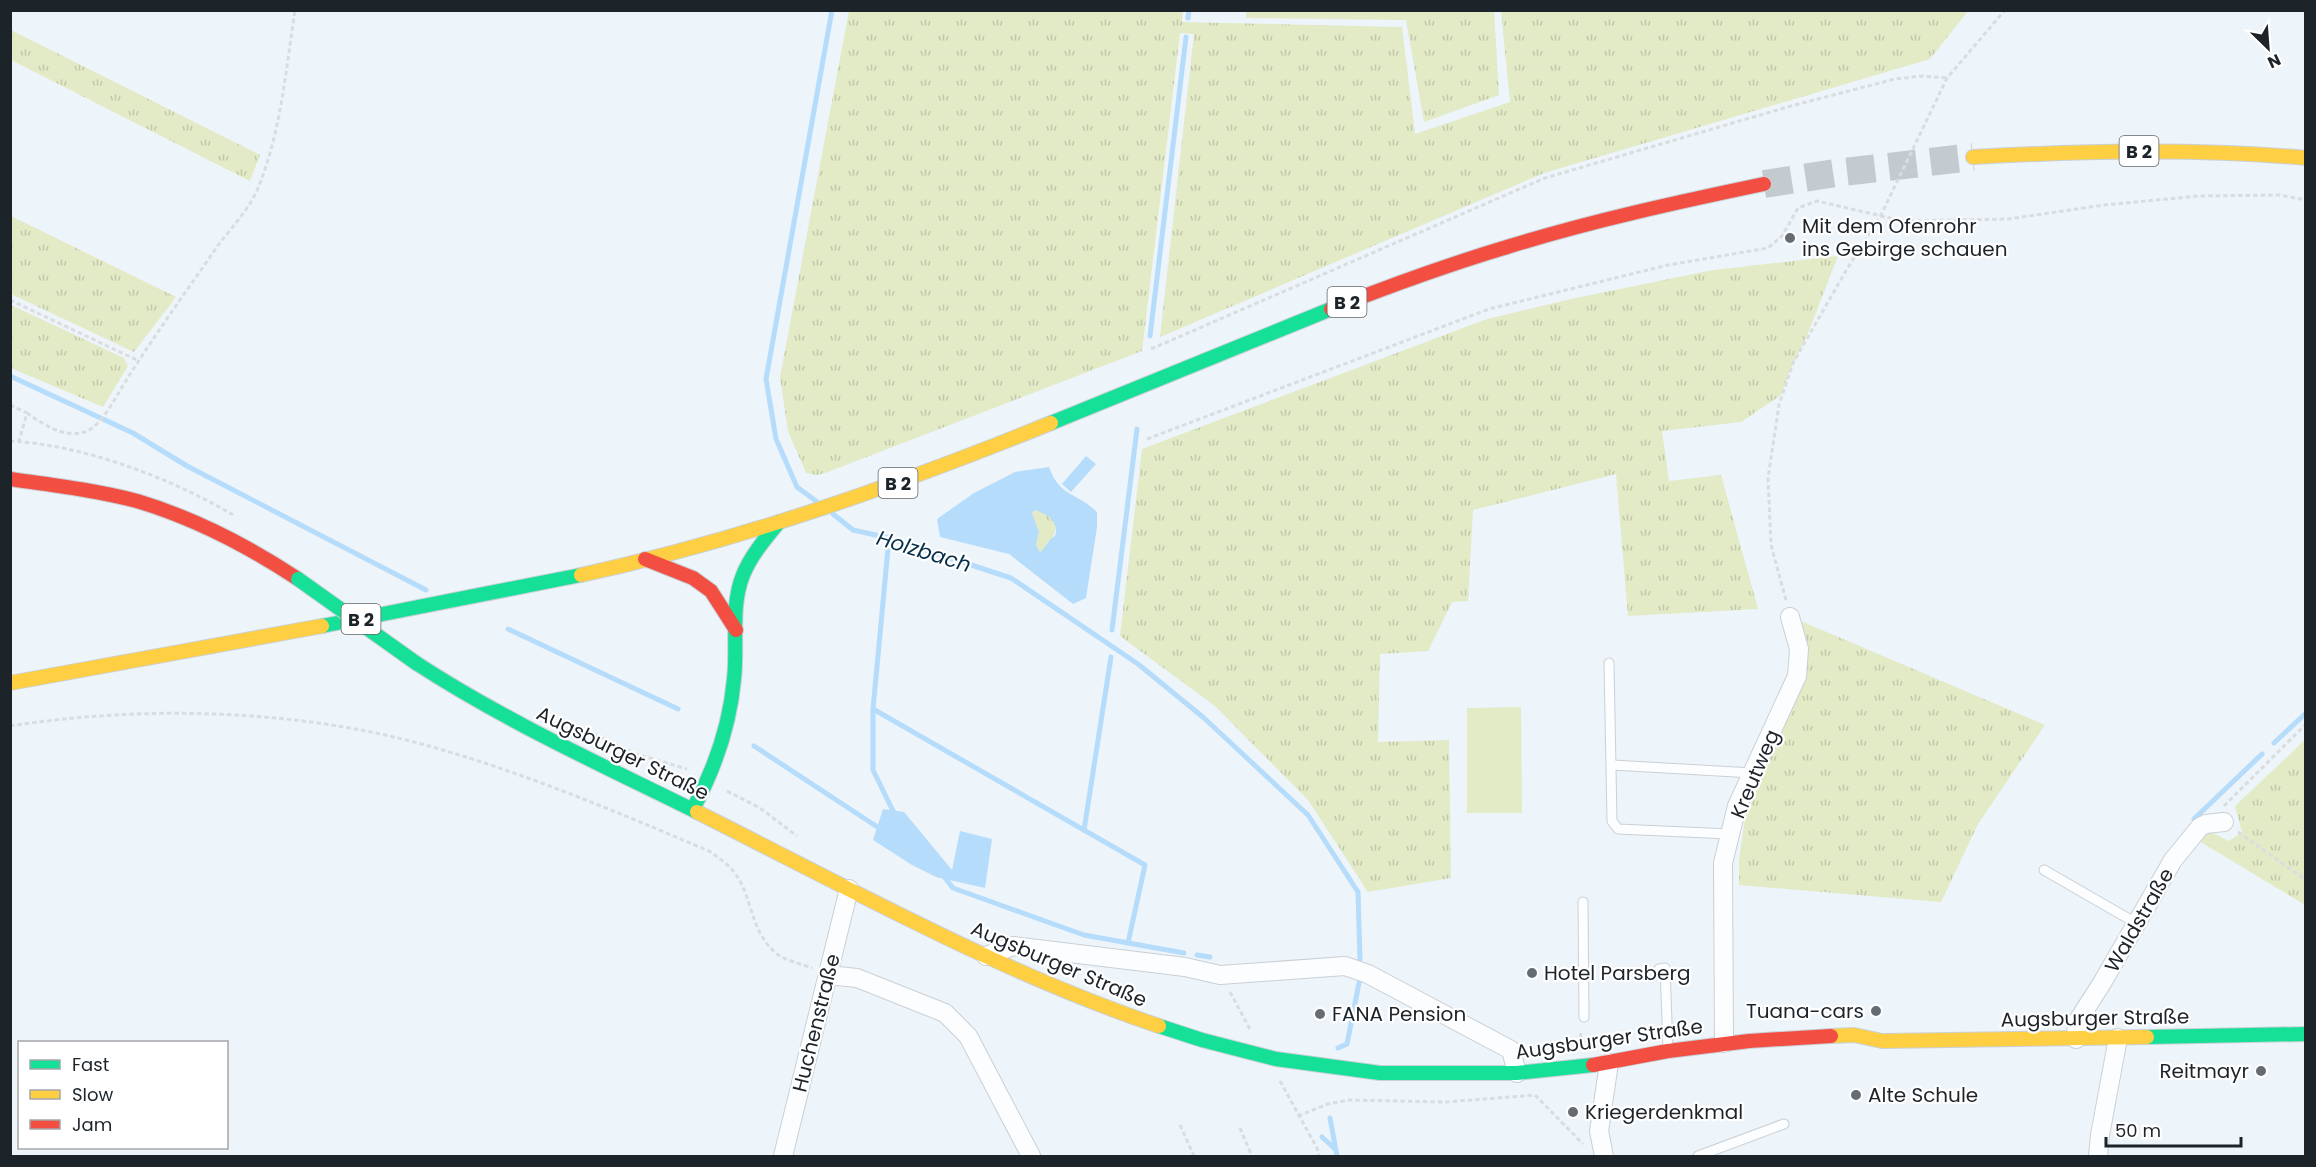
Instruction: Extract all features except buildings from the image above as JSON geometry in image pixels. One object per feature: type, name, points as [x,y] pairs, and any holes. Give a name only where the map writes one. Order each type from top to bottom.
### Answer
[{"type":"main road","name":"B 2","points":[[1973,157],[2137,151],[2209,152],[2306,158]]},
{"type":"main road","name":"B 2","points":[[10,683],[502,592],[697,547],[850,499],[975,454],[1354,299],[1428,272],[1509,245],[1583,224],[1764,184]]},
{"type":"main road","name":"Augsburger Straße","points":[[10,479],[100,493],[153,507],[240,544],[298,579],[466,696],[849,890],[986,956],[1097,1005],[1202,1040],[1276,1059],[1380,1072],[1517,1073],[1609,1063],[1724,1043],[1854,1035],[1882,1041],[2306,1034]]},
{"type":"main road","points":[[693,809],[719,756],[733,690],[742,576],[753,555],[779,522]]},
{"type":"main road","points":[[645,559],[693,578],[711,591],[736,630]]},
{"type":"main road","points":[[10,668],[33,678]]},
{"type":"street","name":"Kreutweg","points":[[1724,1043],[1723,863],[1737,806],[1797,676],[1799,649],[1790,616]]},
{"type":"street","name":"Waldstraße","points":[[2076,1039],[2077,1022],[2173,860],[2189,839],[2215,823]]},
{"type":"street","name":"Huchenstraße","points":[[783,1156],[849,890]]},
{"type":"street","points":[[986,956],[1013,946],[1185,967],[1221,975],[1345,966],[1368,974],[1511,1050],[1517,1073]]},
{"type":"street","points":[[828,975],[857,978],[945,1013],[959,1024],[968,1036],[1031,1156]]},
{"type":"street","points":[[2098,1156],[2118,1038]]},
{"type":"street","points":[[1604,1156],[1599,1131],[1609,1063]]},
{"type":"lane","points":[[1609,663],[1612,820],[1618,829],[1730,834]]},
{"type":"lane","points":[[1612,765],[1753,773]]},
{"type":"lane","points":[[2044,870],[2136,923]]},
{"type":"lane","points":[[1583,902],[1588,969],[1584,1017]]},
{"type":"lane","points":[[1659,969],[1665,968],[1663,1015],[1668,1051]]},
{"type":"lane","points":[[1698,1156],[1784,1124]]},
{"type":"path","points":[[10,405],[46,426],[73,433],[90,429],[106,412],[257,189],[277,124],[295,10]]},
{"type":"path","points":[[1790,616],[1771,545],[1768,478],[1779,405],[1793,363],[1847,268],[1880,217],[1947,78],[2005,10]]},
{"type":"path","points":[[1151,349],[1545,178],[1791,106],[1894,79],[1921,76],[1947,78]]},
{"type":"path","points":[[1147,439],[1489,309],[1668,265],[1768,249],[1782,236],[1798,208],[1817,201],[1903,221],[2008,219],[2104,205],[2198,196],[2279,195],[2306,200]]},
{"type":"path","points":[[10,300],[139,361]]},
{"type":"path","points":[[10,441],[19,441],[27,413]]},
{"type":"path","points":[[10,726],[103,714],[258,717],[345,727],[428,746],[561,789],[709,851],[723,860],[737,876],[752,917],[763,938],[778,955],[828,975]]},
{"type":"path","points":[[554,715],[636,754],[691,771],[760,808],[806,841]]},
{"type":"path","points":[[2306,724],[2215,823],[2306,880]]},
{"type":"path","points":[[1221,975],[1251,1031]]},
{"type":"path","points":[[1580,1036],[1580,1048]]},
{"type":"path","points":[[1276,1075],[1317,1148],[1319,1156]]},
{"type":"path","points":[[1299,1116],[1328,1104],[1349,1100],[1445,1102],[1535,1095],[1587,1149]]},
{"type":"path","points":[[1180,1125],[1194,1156]]},
{"type":"path","points":[[1240,1128],[1252,1156]]},
{"type":"green space","points":[[1183,10],[1182,22],[1402,27],[1415,134],[1510,102],[1501,11],[1968,11],[1930,59],[1544,173],[1160,337],[1194,34],[1180,33],[1142,351],[825,473],[817,475],[806,473],[788,431],[780,377],[849,11]]},
{"type":"green space","points":[[1246,11],[1494,11],[1499,95],[1424,122],[1406,20],[1246,18]]},
{"type":"green space","points":[[11,30],[260,155],[250,181],[11,60]]},
{"type":"green space","points":[[10,216],[176,297],[134,352],[11,294]]},
{"type":"green space","points":[[1838,256],[1781,395],[1741,422],[1662,431],[1669,481],[1721,475],[1758,609],[1628,616],[1616,474],[1473,510],[1468,601],[1452,602],[1428,651],[1380,654],[1378,742],[1449,740],[1451,878],[1368,892],[1308,800],[1215,706],[1120,636],[1142,449],[1487,319],[1713,270]]},
{"type":"green space","points":[[11,305],[124,358],[128,366],[103,407],[11,368]]},
{"type":"green space","points":[[1035,510],[1043,512],[1055,522],[1052,539],[1040,552],[1036,545],[1039,532],[1032,513]]},
{"type":"green space","points":[[1796,619],[2045,725],[1978,824],[1941,902],[1739,885],[1739,861],[1745,818],[1802,680]]},
{"type":"green space","points":[[1521,707],[1522,813],[1467,813],[1467,708]]},
{"type":"green space","points":[[2305,740],[2305,905],[2199,841],[2200,827],[2229,841],[2242,832],[2235,806]]},
{"type":"water","points":[[1086,456],[1096,464],[1071,492],[1062,484]]},
{"type":"water","points":[[1049,467],[1053,477],[1064,490],[1097,512],[1097,527],[1086,598],[1073,604],[1009,554],[940,537],[937,519],[974,493],[1015,472]],"holes":[[[1035,510],[1051,519],[1056,531],[1055,536],[1040,552],[1036,545],[1039,532],[1032,513]]]},
{"type":"water","points":[[883,809],[904,812],[952,870],[960,831],[992,839],[985,888],[936,877],[912,865],[873,840]]},
{"type":"waterway","name":"Holzbach","points":[[816,501],[797,487],[776,439],[766,379],[832,10]]},
{"type":"waterway","points":[[1188,18],[1189,10]]},
{"type":"waterway","points":[[1150,336],[1186,37]]},
{"type":"waterway","points":[[10,376],[133,433],[187,466],[426,590]]},
{"type":"waterway","points":[[1112,630],[1137,429]]},
{"type":"waterway","name":"Holzbach","points":[[833,514],[853,530],[889,538],[1011,578],[1138,664],[1204,718],[1308,815],[1358,892],[1360,960]]},
{"type":"waterway","points":[[889,538],[873,709],[873,770],[895,815]]},
{"type":"waterway","points":[[508,629],[678,709]]},
{"type":"waterway","points":[[1084,830],[1111,657]]},
{"type":"waterway","points":[[873,709],[1145,865],[1128,943]]},
{"type":"waterway","points":[[2274,743],[2306,713]]},
{"type":"waterway","points":[[754,746],[882,830]]},
{"type":"waterway","points":[[2194,819],[2262,754]]},
{"type":"waterway","points":[[942,874],[953,888],[1084,935],[1184,953]]},
{"type":"waterway","points":[[1197,955],[1210,957]]},
{"type":"waterway","name":"Holzbach","points":[[1338,1048],[1347,1044],[1359,983]]},
{"type":"waterway","name":"Holzbach","points":[[1330,1118],[1337,1156]]},
{"type":"waterway","points":[[1322,1137],[1334,1148]]},
{"type":"tunnel","points":[[1764,184],[1973,157]]},
{"type":"traffic: fast","points":[[1051,423],[1331,309]]},
{"type":"traffic: fast","points":[[693,809],[715,762],[729,713],[734,679],[735,613],[739,587],[750,561],[779,522]]},
{"type":"traffic: fast","points":[[322,626],[581,575]]},
{"type":"traffic: fast","points":[[298,579],[416,663]]},
{"type":"traffic: fast","points":[[416,663],[519,723],[697,812]]},
{"type":"traffic: fast","points":[[1159,1026],[1202,1040],[1276,1059],[1380,1073],[1517,1073],[1593,1065]]},
{"type":"traffic: fast","points":[[2147,1037],[2306,1034]]},
{"type":"traffic: slow","points":[[1973,157],[2140,152],[2223,153],[2306,158]]},
{"type":"traffic: slow","points":[[581,575],[701,545],[819,509],[936,468],[1051,423]]},
{"type":"traffic: slow","points":[[10,683],[322,626]]},
{"type":"traffic: slow","points":[[697,812],[982,954],[1040,980],[1159,1026]]},
{"type":"traffic: slow","points":[[1831,1036],[1854,1035],[1882,1041],[2147,1037]]},
{"type":"traffic: jam","points":[[1331,309],[1440,268],[1570,229],[1635,212],[1764,184]]},
{"type":"traffic: jam","points":[[10,479],[105,494],[158,508],[220,534],[298,579]]},
{"type":"traffic: jam","points":[[645,559],[693,578],[711,591],[736,630]]},
{"type":"traffic: jam","points":[[1593,1065],[1668,1051],[1749,1041],[1831,1036]]},
{"type":"place","name":"Mit dem Ofenrohr ins Gebirge schauen","points":[[1790,238]]},
{"type":"place","name":"Hotel Parsberg","points":[[1532,973]]},
{"type":"place","name":"Tuana-cars","points":[[1876,1011]]},
{"type":"place","name":"FANA Pension","points":[[1320,1014]]},
{"type":"place","name":"Reitmayr","points":[[2261,1071]]},
{"type":"place","name":"Alte Schule","points":[[1856,1095]]},
{"type":"place","name":"Kriegerdenkmal","points":[[1573,1112]]}]
